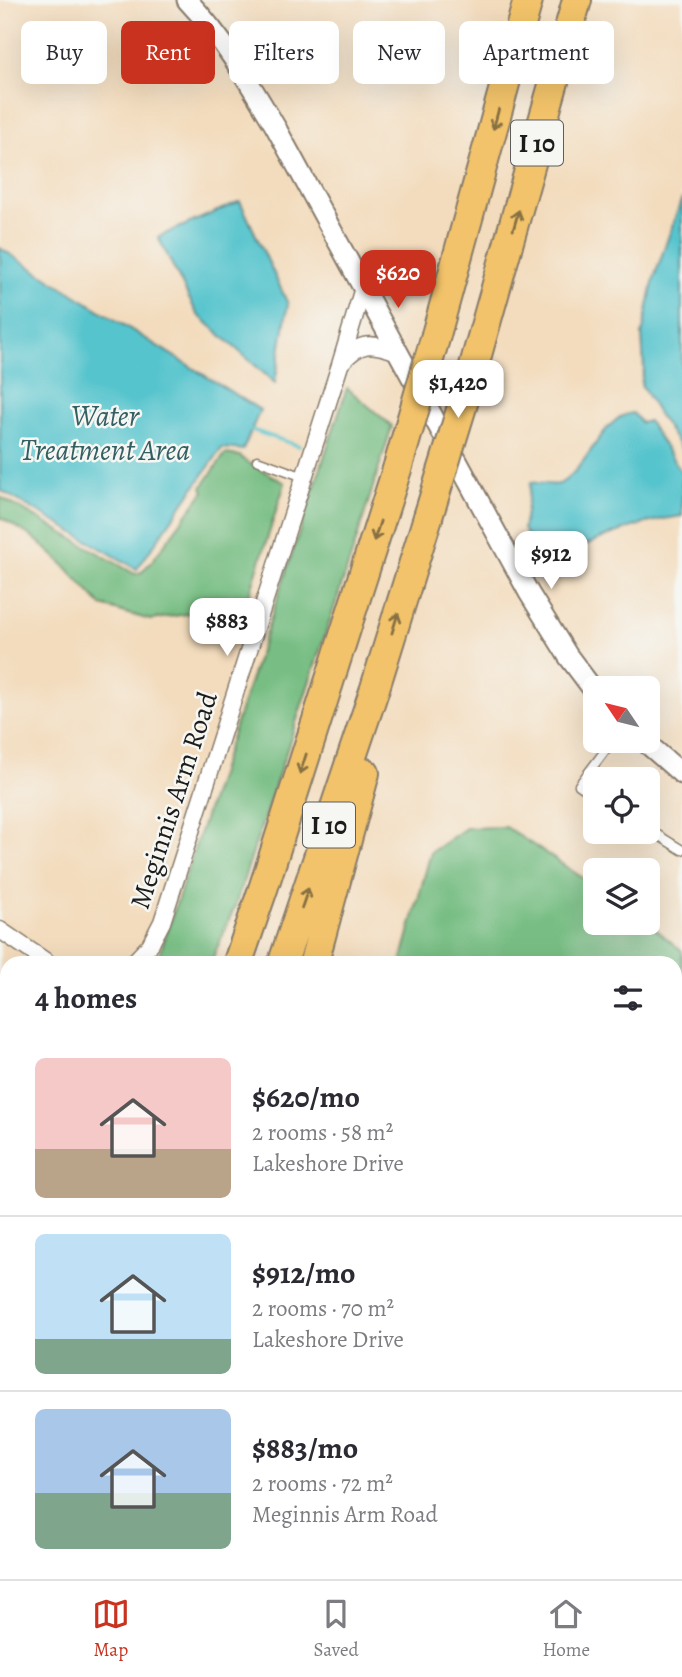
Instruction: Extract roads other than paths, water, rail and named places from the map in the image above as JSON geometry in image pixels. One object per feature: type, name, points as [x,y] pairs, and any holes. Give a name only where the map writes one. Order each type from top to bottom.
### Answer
[{"type":"highway","name":"I 10","points":[[240,956],[398,466],[528,0]]},
{"type":"highway","name":"I 10","points":[[285,956],[375,688],[468,387],[577,0]]},
{"type":"highway","points":[[316,956],[366,769],[375,688]]},
{"type":"highway","points":[[226,956],[264,886]]},
{"type":"street","points":[[187,0],[244,73],[541,614],[583,676]]},
{"type":"street","name":"Meginnis Arm Road","points":[[140,956],[150,945],[162,922],[363,288]]},
{"type":"street","points":[[340,365],[352,351],[364,345],[380,345],[398,352]]},
{"type":"street","points":[[658,753],[682,774]]},
{"type":"street","points":[[0,930],[38,956]]},
{"type":"lane","points":[[257,460],[304,477]]},
{"type":"lane","points":[[593,767],[603,753]]},
{"type":"lane","points":[[660,836],[682,850]]},
{"type":"water","points":[[682,198],[682,450],[641,384],[644,369],[642,335],[654,278]]},
{"type":"water","points":[[240,201],[288,304],[275,383],[197,314],[158,237]]},
{"type":"water","name":"Water Treatment Area","points":[[0,248],[260,410],[243,450],[222,448],[137,569],[0,490]]},
{"type":"water","points":[[633,413],[641,423],[648,421],[682,473],[682,516],[628,528],[544,565],[523,529],[531,482],[552,485],[563,482],[579,467],[615,421],[623,415]]},
{"type":"waterway","points":[[252,430],[299,446]]}]
